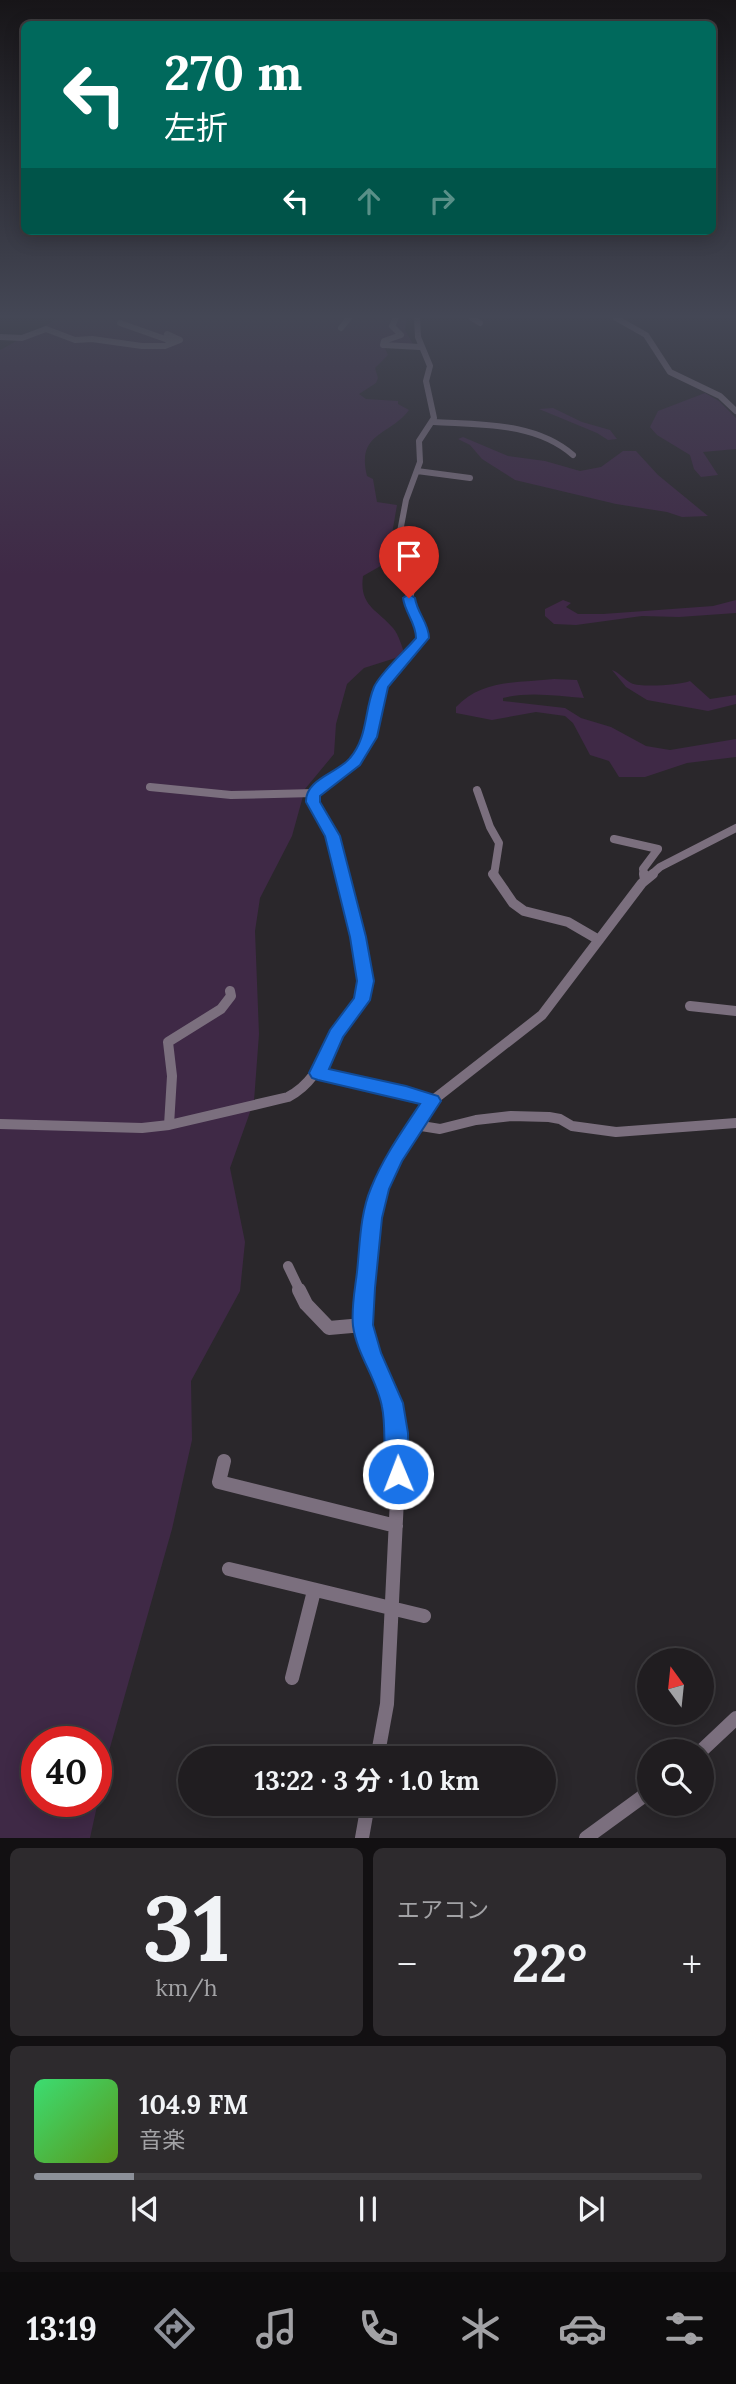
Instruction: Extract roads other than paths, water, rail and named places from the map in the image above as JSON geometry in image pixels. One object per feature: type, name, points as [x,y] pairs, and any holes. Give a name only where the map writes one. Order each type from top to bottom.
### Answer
[{"type":"street","points":[[150,787],[179,787],[242,795],[284,791],[314,793],[355,762],[370,737],[381,687],[423,638],[423,629],[409,603],[415,574],[399,537],[407,500],[420,463],[419,441],[434,422],[430,404]]},
{"type":"street","points":[[434,422],[532,431],[557,442],[573,455]]},
{"type":"street","points":[[417,471],[470,478]]},
{"type":"street","points":[[477,790],[490,827],[499,843],[493,870],[495,880],[513,903],[524,911],[568,922],[599,940]]},
{"type":"street","points":[[0,1124],[142,1128],[169,1125],[288,1097],[304,1089],[318,1073],[336,1034],[362,1000],[365,981],[358,937],[332,836],[313,802],[314,793]]},
{"type":"street","points":[[379,1746],[387,1704],[399,1458],[395,1416],[387,1387],[370,1353],[363,1325],[375,1203],[395,1157],[432,1101],[542,1015],[645,880],[660,867],[736,828]]},
{"type":"street","points":[[614,839],[658,849],[643,869],[645,880]]},
{"type":"street","points":[[169,1125],[172,1076],[167,1045],[172,1038],[221,1009],[231,996],[230,991]]},
{"type":"street","points":[[690,1006],[736,1011]]},
{"type":"street","points":[[318,1073],[432,1101]]},
{"type":"street","points":[[415,1125],[440,1129],[476,1120],[511,1116],[549,1117],[560,1119],[572,1126],[617,1132],[736,1123]]},
{"type":"street","points":[[288,1266],[306,1304],[329,1328],[363,1325]]},
{"type":"street","points":[[224,1461],[219,1482],[396,1526]]},
{"type":"street","points":[[229,1569],[393,1611],[424,1616]]},
{"type":"street","points":[[292,1678],[314,1591]]},
{"type":"street","points":[[714,1739],[736,1718]]},
{"type":"street","points":[[586,1838],[637,1801]]},
{"type":"street","points":[[362,1838],[366,1816]]}]
